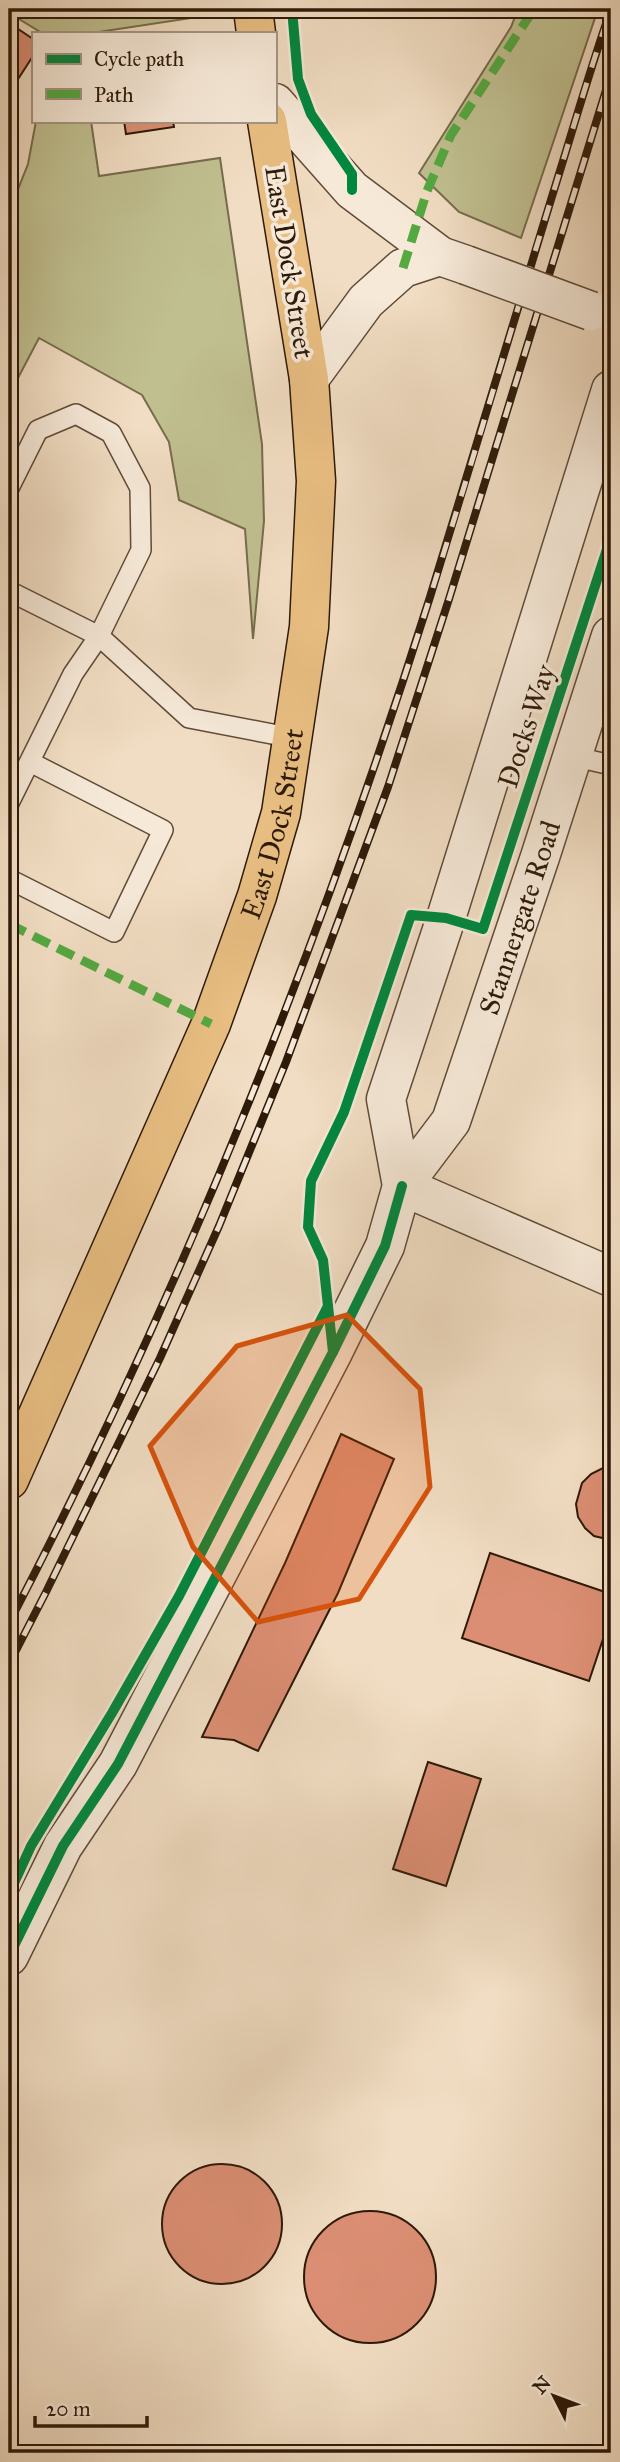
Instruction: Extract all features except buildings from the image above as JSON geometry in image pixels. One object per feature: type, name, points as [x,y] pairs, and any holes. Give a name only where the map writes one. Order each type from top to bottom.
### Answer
[{"type":"highway","points":[[253,9],[256,32]]},
{"type":"highway","name":"East Dock Street","points":[[9,1480],[211,1024],[257,896],[281,813],[309,628],[316,481],[309,379],[267,122]]},
{"type":"street","points":[[276,104],[352,190],[453,261],[601,317]]},
{"type":"street","points":[[309,379],[366,301],[403,268],[453,261]]},
{"type":"street","points":[[9,1956],[63,1846],[118,1764],[333,1352],[385,1246],[402,1186],[386,1099],[450,905],[611,390]]},
{"type":"street","name":"Stannergate Road","points":[[402,1186],[451,1121],[611,636]]},
{"type":"street","points":[[402,1186],[611,1277]]},
{"type":"lane","points":[[9,488],[38,430],[76,414],[111,433],[140,488],[141,550],[99,636],[73,674],[9,803]]},
{"type":"lane","points":[[9,592],[99,636],[189,718],[293,738]]},
{"type":"lane","points":[[572,756],[611,765]]},
{"type":"lane","points":[[9,879],[114,932],[163,830],[30,762]]},
{"type":"highlighted area","points":[[347,1315],[420,1389],[430,1487],[359,1599],[258,1622],[193,1547],[150,1446],[237,1346]]},
{"type":"shaded area","points":[[9,9],[197,9],[198,17],[99,32],[40,32],[9,13]]},
{"type":"shaded area","points":[[518,9],[598,9],[521,238],[459,212],[419,173],[511,27]]},
{"type":"shaded area","points":[[36,122],[91,122],[99,176],[220,158],[262,444],[264,521],[253,639],[245,529],[179,500],[169,442],[142,395],[39,338],[9,395],[9,212],[28,164]]},
{"type":"railway","points":[[9,1623],[72,1499],[188,1247],[293,990],[387,729],[430,597],[611,9]]},
{"type":"railway","points":[[9,1664],[160,1358],[219,1226],[286,1062],[388,787],[449,599],[611,74]]},
{"type":"marked path","points":[[403,268],[427,191],[451,135],[534,9]]},
{"type":"marked path","points":[[9,924],[211,1024]]},
{"type":"cycle path","points":[[292,9],[298,79],[311,114],[352,174],[352,190]]},
{"type":"cycle path","name":"Docks Way","points":[[333,1352],[323,1260],[308,1227],[311,1181],[344,1112],[411,915],[446,918],[483,929],[611,537]]},
{"type":"cycle path","points":[[9,1956],[63,1846],[118,1764],[333,1352],[385,1246],[402,1186]]},
{"type":"cycle path","points":[[9,1894],[31,1846],[179,1596],[328,1306]]}]
